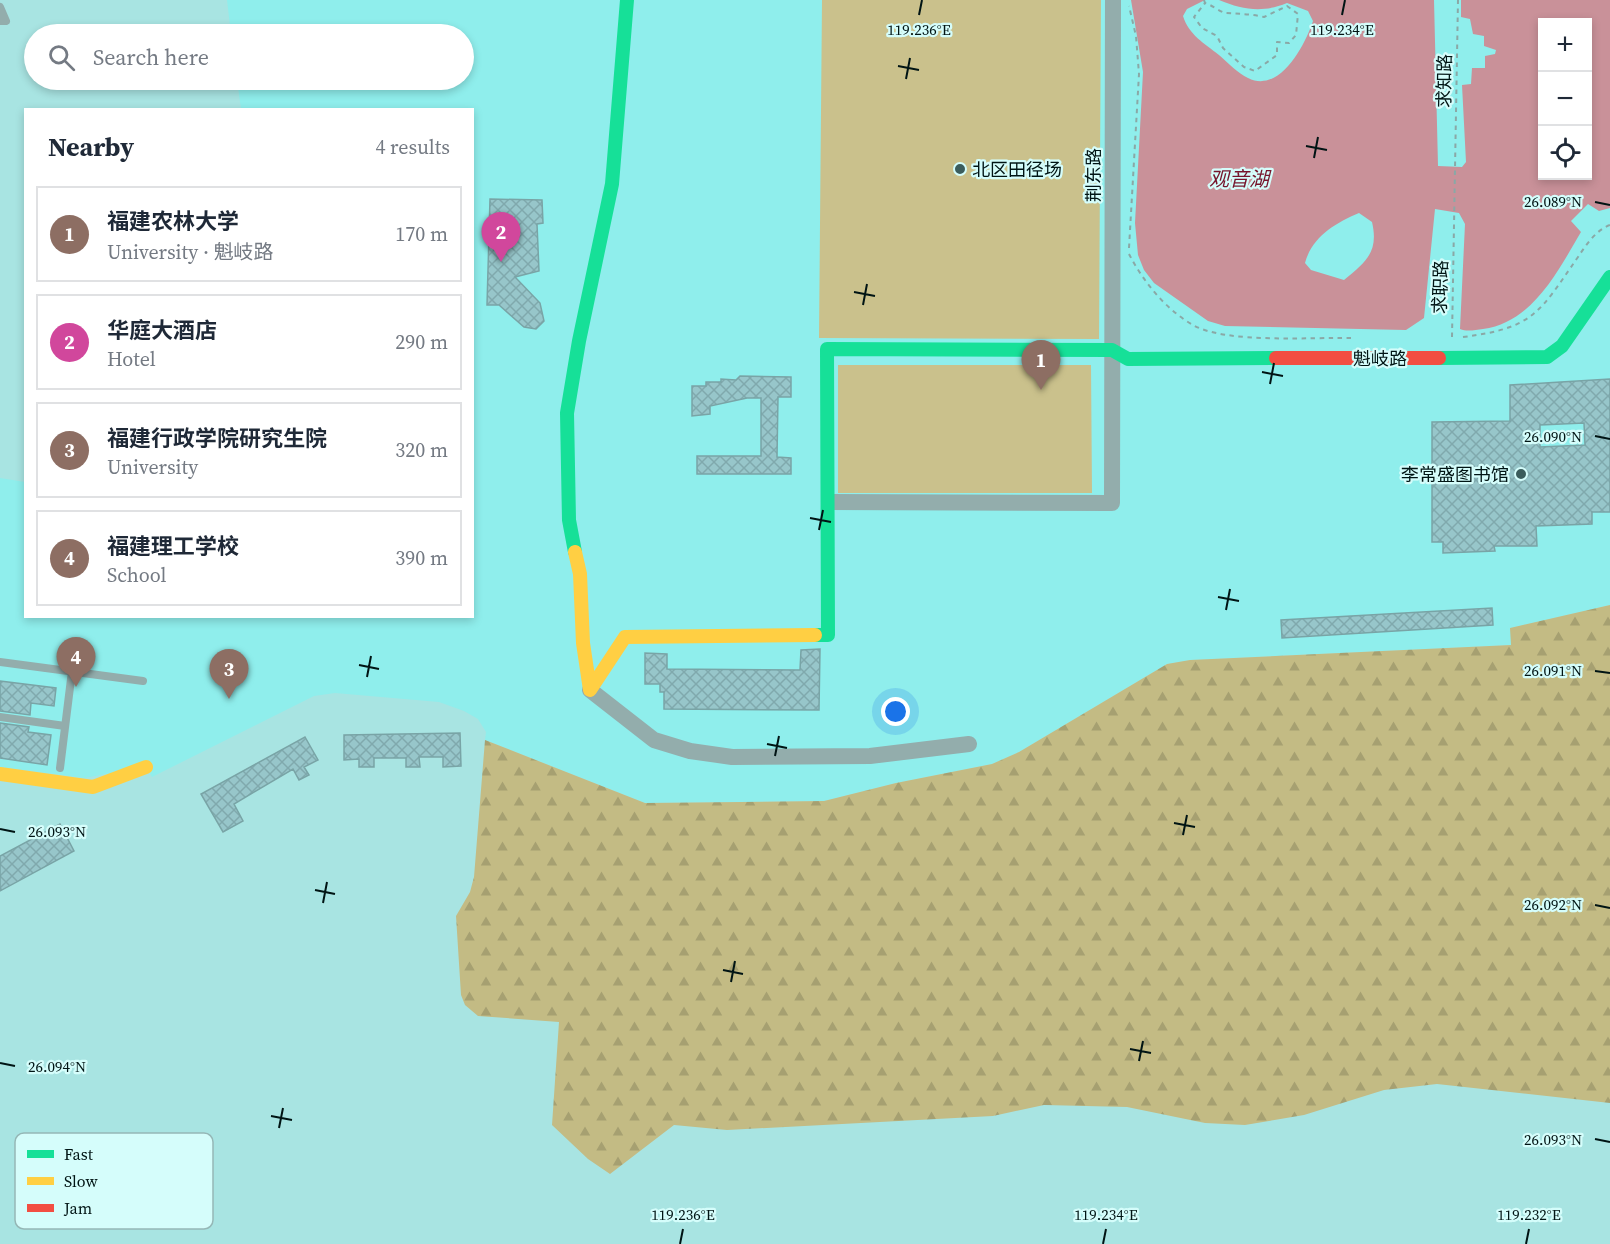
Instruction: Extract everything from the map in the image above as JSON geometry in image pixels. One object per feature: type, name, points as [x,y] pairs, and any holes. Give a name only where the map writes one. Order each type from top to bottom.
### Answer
[{"type":"street","points":[[627,0],[612,184],[567,413],[569,520],[580,574],[583,643],[590,690],[654,740],[690,752],[732,757],[870,756],[969,744]]},
{"type":"street","name":"荆东路","points":[[829,502],[1112,503],[1113,0]]},
{"type":"street","name":"魁岐路","points":[[829,502],[827,349],[1113,350],[1128,358],[1551,356],[1562,346],[1610,277]]},
{"type":"street","points":[[590,690],[625,637],[828,635],[829,502]]},
{"type":"street","points":[[0,774],[93,787],[146,767]]},
{"type":"lane","points":[[0,7],[6,21],[0,21]]},
{"type":"lane","points":[[0,662],[143,681]]},
{"type":"lane","points":[[60,768],[72,671]]},
{"type":"lane","points":[[0,717],[65,726]]},
{"type":"path","points":[[1129,0],[1136,36],[1139,74],[1130,192],[1129,254],[1140,276],[1162,300],[1192,325],[1205,330],[1239,336],[1356,338]]},
{"type":"path","name":"求知路","points":[[1455,218],[1458,0]]},
{"type":"path","points":[[1204,2],[1224,13],[1247,13],[1264,17],[1287,6],[1298,14],[1296,35],[1290,43],[1277,42],[1277,55],[1256,71],[1244,67],[1223,48],[1216,36],[1202,28],[1194,17],[1204,2]]},
{"type":"path","name":"求职路","points":[[1452,358],[1455,218]]},
{"type":"path","points":[[1463,337],[1497,333],[1522,324],[1540,309],[1586,245],[1602,228],[1610,225]]},
{"type":"shaded area","points":[[227,0],[1610,0],[1610,605],[1511,628],[1511,645],[1190,660],[1167,664],[1019,752],[992,764],[896,783],[824,801],[645,803],[485,740],[486,732],[478,719],[439,702],[335,693],[314,696],[152,777],[146,767],[84,778],[0,767],[0,478],[24,482],[24,618],[474,618],[474,108],[241,108],[238,90],[474,90],[474,24],[230,24]]},
{"type":"shaded area","name":"北区田径场","points":[[822,0],[1101,0],[1099,339],[819,338]]},
{"type":"shaded area","points":[[838,365],[1091,365],[1092,493],[838,493]]},
{"type":"green space","points":[[1610,605],[1610,1103],[1437,1084],[1384,1090],[1304,1115],[1245,1125],[1205,1123],[1127,1107],[1044,1105],[993,1116],[727,1130],[674,1125],[610,1174],[588,1159],[552,1125],[559,1022],[478,1016],[465,1005],[461,995],[456,916],[470,892],[474,877],[485,740],[645,803],[824,801],[896,783],[992,764],[1019,752],[1167,664],[1190,660],[1511,645],[1510,628]]},
{"type":"water","name":"观音湖","points":[[1131,0],[1205,0],[1187,9],[1183,16],[1189,28],[1241,73],[1248,78],[1260,81],[1271,79],[1281,73],[1297,54],[1313,21],[1308,11],[1287,3],[1270,8],[1253,9],[1219,0],[1434,0],[1438,166],[1462,167],[1466,162],[1462,85],[1471,84],[1472,68],[1485,68],[1485,56],[1495,54],[1496,50],[1484,46],[1484,36],[1473,34],[1470,19],[1461,17],[1461,0],[1610,0],[1610,208],[1599,211],[1588,204],[1571,221],[1581,232],[1553,278],[1529,306],[1516,317],[1500,325],[1474,330],[1460,329],[1465,224],[1459,213],[1435,209],[1424,318],[1406,330],[1225,326],[1208,321],[1154,283],[1144,270],[1138,255],[1135,223],[1143,72]],"holes":[[[1359,213],[1372,222],[1374,241],[1369,256],[1344,280],[1311,270],[1305,263],[1319,238],[1341,221]]]},
{"type":"building","points":[[490,199],[542,200],[543,223],[537,224],[539,271],[515,277],[540,303],[544,321],[536,329],[524,327],[499,305],[487,305]]},
{"type":"building","points":[[740,376],[791,377],[791,397],[778,397],[777,457],[791,458],[791,474],[697,474],[697,456],[761,456],[761,398],[747,398],[710,406],[710,414],[692,416],[692,386],[706,386],[706,382],[721,382],[721,379],[736,380]]},
{"type":"building","name":"李常盛图书馆","points":[[1610,379],[1610,512],[1592,512],[1592,524],[1536,526],[1537,546],[1494,546],[1495,551],[1443,553],[1443,542],[1432,542],[1432,422],[1510,421],[1510,385]],"holes":[[[1584,423],[1585,445],[1540,447],[1540,425]]]},
{"type":"building","points":[[1492,608],[1493,625],[1282,638],[1281,620]]},
{"type":"building","points":[[820,649],[819,710],[664,709],[664,692],[660,692],[660,684],[645,684],[645,653],[667,654],[667,669],[800,670],[801,650]]},
{"type":"building","points":[[0,681],[56,688],[54,706],[31,703],[30,715],[0,711]]},
{"type":"building","points":[[0,723],[29,727],[28,732],[51,735],[47,765],[0,758]]},
{"type":"building","points":[[460,733],[461,766],[443,767],[443,757],[419,757],[420,767],[406,767],[406,758],[374,758],[374,767],[359,767],[359,759],[344,760],[344,735]]},
{"type":"building","points":[[305,737],[318,760],[304,767],[309,775],[299,780],[293,769],[234,804],[243,821],[223,832],[201,794]]},
{"type":"building","points":[[60,824],[74,851],[0,891],[0,856]]},
{"type":"traffic: fast","points":[[575,552],[569,520],[567,413],[579,341],[612,184],[627,0]]},
{"type":"traffic: fast","points":[[1439,358],[1547,357],[1562,346],[1610,277]]},
{"type":"traffic: fast","points":[[815,635],[828,635],[827,349],[1112,350],[1128,359],[1276,358]]},
{"type":"traffic: slow","points":[[575,552],[580,574],[583,643],[590,690],[625,637],[815,635]]},
{"type":"traffic: slow","points":[[0,774],[93,787],[146,767]]},
{"type":"traffic: jam","points":[[1276,358],[1439,358]]},
{"type":"place","name":"北区田径场","points":[[960,169]]},
{"type":"place","name":"华庭大酒店","points":[[501,262]]},
{"type":"place","name":"福建农林大学","points":[[1041,390]]},
{"type":"place","name":"李常盛图书馆","points":[[1521,474]]},
{"type":"place","name":"福建理工学校","points":[[76,687]]},
{"type":"place","name":"福建行政学院研究生院","points":[[229,699]]}]
